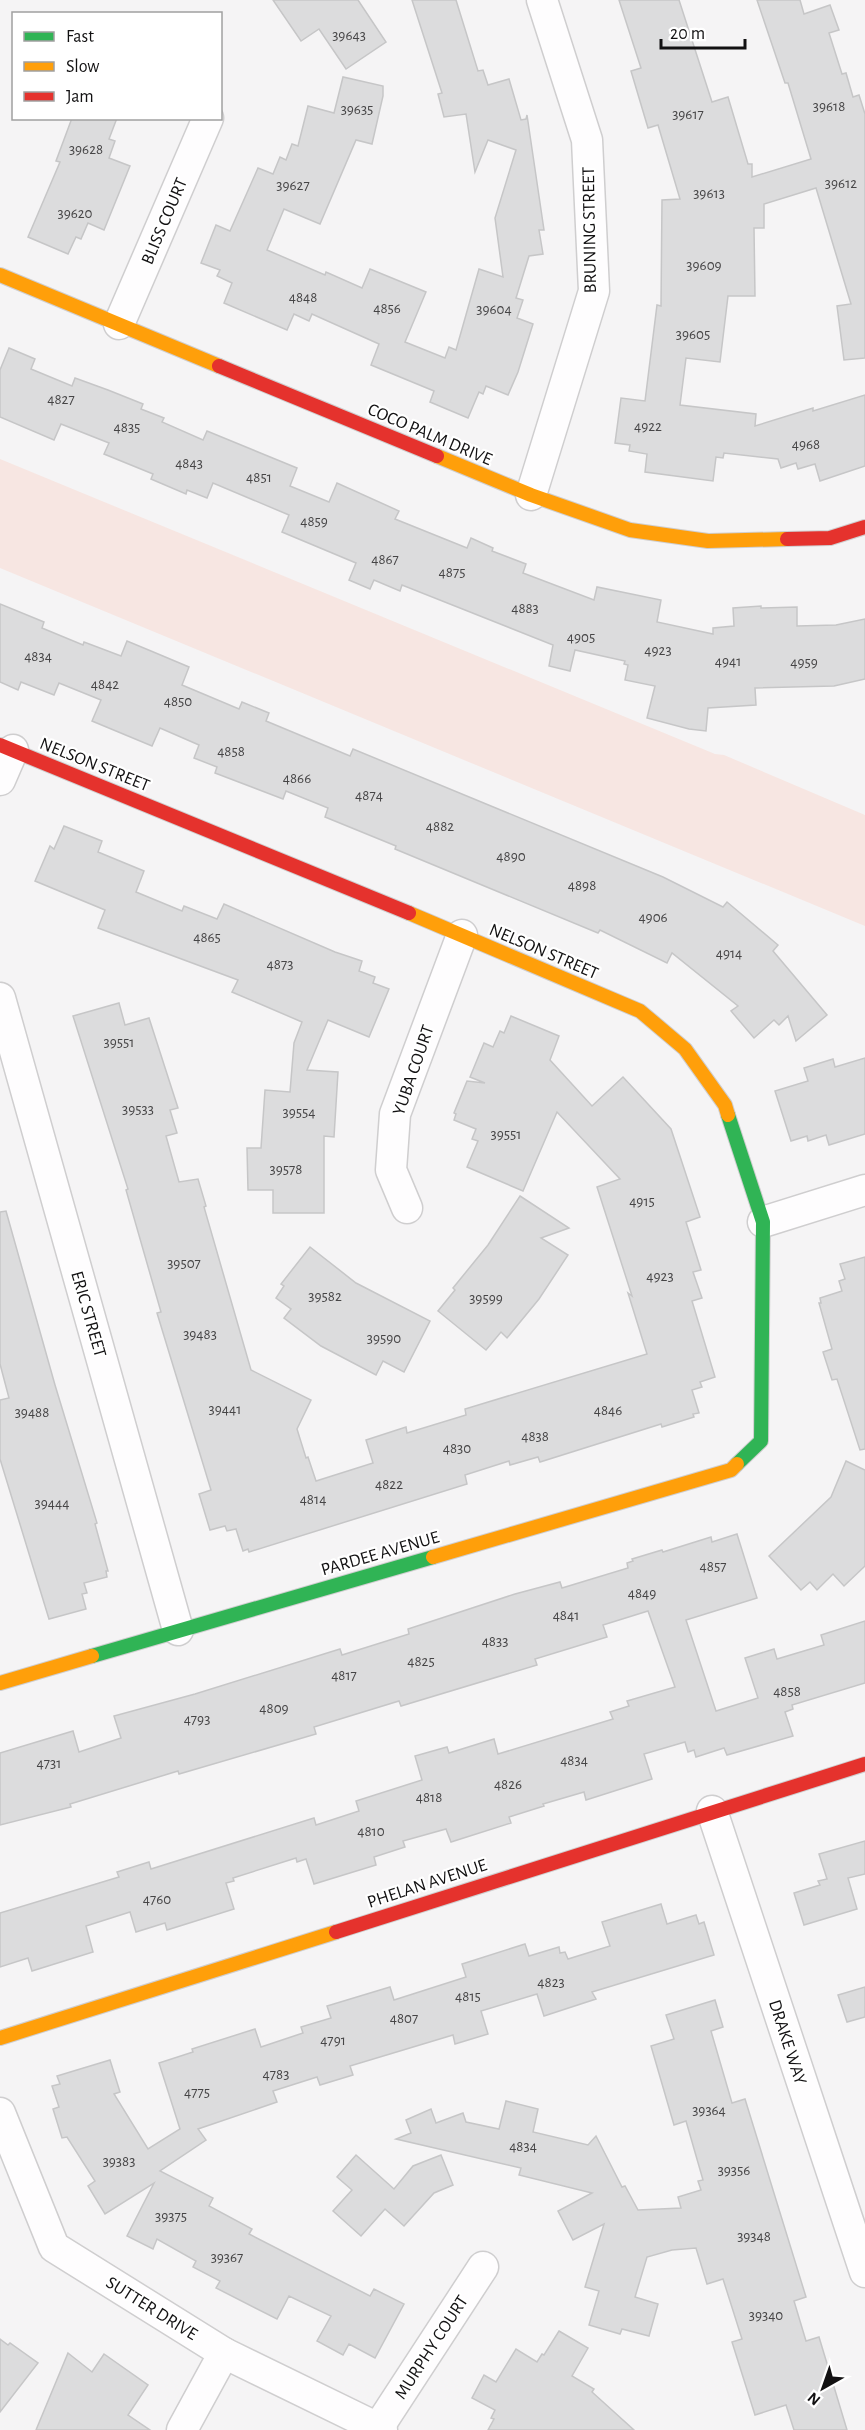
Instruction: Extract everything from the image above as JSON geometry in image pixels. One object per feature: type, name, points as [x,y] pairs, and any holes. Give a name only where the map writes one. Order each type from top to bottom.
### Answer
[{"type":"street","name":"BRUNING STREET","points":[[531,495],[594,291],[587,140],[542,0]]},
{"type":"street","name":"BLISS COURT","points":[[119,324],[207,120]]},
{"type":"street","name":"COCO PALM DRIVE","points":[[0,275],[531,495],[630,530],[708,541],[830,538],[865,527]]},
{"type":"street","points":[[0,780],[6,747]]},
{"type":"street","name":"NELSON STREET","points":[[6,747],[640,1011],[686,1049],[725,1105],[763,1222],[761,1441]]},
{"type":"street","name":"YUBA COURT","points":[[407,1208],[391,1170],[395,1114],[462,935]]},
{"type":"street","name":"ERIC STREET","points":[[0,998],[178,1630]]},
{"type":"street","points":[[763,1222],[865,1190]]},
{"type":"street","name":"PARDEE AVENUE","points":[[0,1683],[731,1470],[761,1441]]},
{"type":"street","name":"PHELAN AVENUE","points":[[0,2038],[865,1764]]},
{"type":"street","name":"DRAKE WAY","points":[[712,1811],[865,2272]]},
{"type":"street","name":"SUTTER DRIVE","points":[[0,2113],[54,2247],[224,2353],[380,2429]]},
{"type":"street","name":"MURPHY COURT","points":[[380,2429],[483,2267]]},
{"type":"street","points":[[182,2430],[224,2353]]},
{"type":"shaded area","points":[[0,459],[715,754],[724,755],[865,815],[865,926],[0,568]]},
{"type":"building","points":[[273,0],[358,0],[386,42],[346,69],[319,29],[301,41]]},
{"type":"building","points":[[412,0],[456,0],[478,71],[483,70],[488,85],[509,79],[521,120],[526,119],[527,115],[544,230],[539,230],[543,254],[529,256],[516,298],[523,300],[517,318],[533,324],[518,372],[508,395],[486,386],[483,394],[479,392],[468,418],[430,402],[434,391],[371,365],[379,344],[312,314],[309,321],[294,314],[287,330],[224,303],[232,283],[217,276],[220,270],[201,263],[216,225],[230,231],[258,168],[273,174],[280,157],[286,160],[292,144],[298,146],[308,106],[334,113],[343,77],[383,86],[383,96],[372,144],[356,140],[320,224],[284,209],[267,250],[362,288],[370,269],[426,292],[405,342],[445,358],[449,347],[456,350],[479,269],[503,277],[495,218],[516,150],[488,140],[475,172],[466,114],[444,117],[438,94],[442,93]]},
{"type":"building","points":[[619,0],[679,0],[712,102],[728,97],[748,164],[752,164],[752,177],[811,159],[788,83],[785,83],[757,0],[800,0],[804,14],[830,5],[839,30],[829,33],[842,74],[846,73],[853,97],[859,95],[865,114],[865,358],[844,360],[837,306],[851,304],[816,188],[764,204],[764,228],[754,228],[755,296],[728,296],[720,362],[686,358],[680,405],[756,414],[755,426],[865,395],[865,466],[820,481],[815,464],[798,469],[796,463],[781,468],[778,459],[724,453],[723,458],[716,457],[713,481],[645,472],[647,454],[629,451],[630,445],[615,443],[621,398],[645,401],[657,305],[661,306],[662,200],[680,199],[658,125],[648,128],[631,71],[641,68]]},
{"type":"building","points":[[71,120],[116,120],[109,139],[115,141],[109,158],[130,166],[104,230],[88,223],[81,239],[76,237],[68,254],[28,237],[60,162],[56,161]]},
{"type":"building","points":[[9,348],[35,359],[31,369],[72,386],[75,378],[108,390],[143,404],[141,409],[164,418],[162,422],[203,440],[207,431],[297,468],[290,486],[329,502],[337,483],[399,511],[395,519],[467,548],[471,538],[493,548],[492,551],[526,564],[523,573],[594,600],[597,587],[661,600],[657,622],[713,634],[713,628],[734,626],[733,608],[761,606],[761,608],[797,607],[797,626],[836,625],[865,619],[865,679],[834,686],[755,688],[756,705],[708,708],[706,731],[647,718],[655,686],[625,680],[628,665],[624,664],[625,661],[575,650],[570,671],[549,666],[553,645],[402,585],[400,591],[374,580],[370,589],[349,580],[356,563],[282,532],[289,515],[213,483],[207,498],[187,490],[186,494],[151,479],[153,474],[104,454],[109,443],[61,424],[54,440],[0,417],[0,370]]},
{"type":"building","points":[[0,604],[44,622],[42,628],[83,645],[84,642],[121,656],[127,641],[189,667],[182,685],[239,709],[242,702],[269,713],[266,721],[350,756],[353,749],[663,877],[723,907],[727,902],[778,945],[773,951],[827,1015],[796,1041],[788,1016],[779,1025],[774,1020],[754,1038],[731,1011],[738,1006],[672,953],[667,963],[600,930],[598,933],[395,849],[396,846],[325,817],[328,808],[286,791],[283,799],[215,773],[217,767],[194,758],[199,745],[160,728],[152,746],[92,721],[101,700],[59,683],[54,695],[21,682],[18,690],[0,682]]},
{"type":"building","points":[[64,826],[102,841],[98,852],[144,871],[136,892],[182,911],[184,906],[217,919],[224,904],[335,952],[362,961],[359,971],[375,977],[373,983],[389,989],[369,1037],[328,1020],[307,1070],[338,1072],[334,1137],[324,1136],[324,1213],[273,1213],[273,1190],[248,1190],[247,1148],[261,1148],[265,1090],[290,1092],[294,1043],[302,1022],[232,992],[238,980],[98,928],[105,910],[35,881],[50,846],[54,849]]},
{"type":"building","points":[[119,1003],[125,1025],[149,1018],[178,1108],[170,1110],[177,1133],[166,1136],[179,1182],[198,1179],[251,1370],[311,1400],[297,1429],[316,1481],[373,1463],[366,1440],[406,1427],[407,1433],[466,1415],[465,1409],[647,1354],[628,1293],[632,1296],[597,1187],[620,1179],[557,1112],[523,1191],[467,1167],[478,1141],[472,1139],[476,1129],[454,1120],[456,1114],[454,1113],[467,1081],[485,1083],[470,1077],[484,1043],[493,1047],[500,1031],[504,1033],[511,1016],[559,1036],[550,1060],[592,1106],[623,1077],[671,1129],[700,1217],[686,1222],[701,1270],[693,1272],[702,1298],[692,1301],[715,1377],[700,1382],[702,1387],[692,1390],[699,1413],[693,1414],[694,1417],[662,1427],[661,1424],[540,1462],[538,1457],[510,1465],[509,1461],[465,1475],[467,1484],[249,1552],[248,1549],[243,1551],[236,1529],[227,1531],[225,1526],[210,1530],[199,1494],[211,1490],[157,1313],[161,1312],[126,1190],[128,1189],[73,1016]]},
{"type":"building","points":[[865,1058],[865,1134],[829,1145],[826,1135],[808,1141],[807,1136],[791,1141],[775,1091],[808,1081],[804,1068],[833,1059],[835,1067]]},
{"type":"building","points":[[520,1196],[569,1228],[541,1238],[568,1255],[539,1299],[507,1338],[501,1332],[486,1350],[438,1311],[455,1290],[453,1288],[488,1245]]},
{"type":"building","points":[[6,1211],[97,1523],[95,1524],[108,1571],[106,1571],[107,1577],[84,1583],[87,1593],[82,1594],[86,1609],[49,1619],[0,1459],[0,1400],[9,1398],[0,1364],[0,1212]]},
{"type":"building","points":[[310,1247],[356,1283],[430,1321],[404,1372],[383,1361],[376,1375],[321,1346],[284,1318],[291,1309],[276,1298],[284,1286],[281,1284]]},
{"type":"building","points":[[865,1257],[865,1449],[860,1450],[837,1379],[832,1380],[823,1352],[832,1349],[819,1303],[821,1303],[820,1298],[842,1291],[839,1281],[845,1279],[840,1264]]},
{"type":"building","points":[[846,1461],[865,1470],[865,1566],[844,1586],[833,1574],[817,1590],[810,1582],[801,1590],[769,1556],[831,1497]]},
{"type":"building","points":[[737,1534],[757,1598],[686,1620],[716,1711],[758,1698],[745,1658],[774,1649],[777,1659],[824,1645],[821,1635],[865,1621],[865,1683],[792,1705],[793,1709],[785,1712],[793,1736],[727,1755],[724,1748],[696,1757],[694,1750],[688,1752],[685,1742],[644,1754],[652,1779],[586,1800],[584,1792],[543,1804],[544,1806],[509,1817],[511,1823],[451,1842],[446,1829],[403,1841],[405,1847],[374,1857],[376,1865],[314,1884],[306,1859],[297,1862],[296,1858],[233,1878],[234,1881],[226,1883],[234,1909],[167,1930],[165,1923],[136,1932],[130,1912],[86,1926],[93,1952],[32,1971],[28,1958],[0,1967],[0,1913],[119,1877],[117,1872],[149,1862],[151,1869],[314,1818],[316,1825],[359,1811],[356,1801],[422,1780],[415,1756],[447,1747],[449,1753],[494,1739],[498,1754],[613,1719],[610,1712],[629,1706],[627,1701],[675,1687],[648,1611],[603,1625],[607,1637],[535,1659],[537,1665],[401,1706],[399,1701],[314,1727],[316,1734],[179,1774],[178,1771],[70,1804],[71,1807],[0,1825],[0,1753],[73,1731],[79,1752],[121,1738],[114,1716],[195,1694],[340,1649],[342,1655],[409,1634],[408,1629],[515,1594],[560,1582],[562,1588],[628,1568],[627,1563],[633,1561],[632,1559],[662,1550],[663,1552],[711,1537],[712,1542]]},
{"type":"building","points":[[865,1841],[865,1874],[848,1878],[857,1909],[804,1925],[794,1893],[820,1885],[818,1881],[827,1879],[819,1854]]},
{"type":"building","points":[[661,1904],[667,1924],[696,1915],[699,1924],[704,1922],[714,1955],[592,1992],[596,1999],[544,2016],[537,1994],[481,2011],[488,2034],[455,2044],[453,2035],[350,2066],[353,2075],[320,2085],[317,2077],[273,2091],[277,2102],[198,2129],[206,2140],[160,2171],[213,2198],[209,2206],[252,2229],[249,2234],[370,2296],[374,2289],[404,2304],[375,2358],[349,2344],[343,2355],[317,2341],[331,2316],[289,2296],[277,2319],[216,2288],[220,2281],[193,2267],[196,2261],[157,2239],[153,2249],[127,2236],[154,2183],[105,2214],[88,2186],[95,2181],[67,2137],[62,2138],[53,2109],[59,2107],[52,2086],[60,2084],[57,2076],[110,2060],[120,2092],[114,2094],[148,2149],[180,2129],[159,2063],[193,2052],[192,2049],[255,2029],[261,2047],[303,2033],[301,2027],[331,2018],[327,2006],[390,1987],[394,2000],[466,1977],[462,1964],[525,1944],[529,1956],[559,1947],[560,1953],[565,1952],[568,1959],[610,1946],[602,1922]]},
{"type":"building","points":[[865,1987],[865,2017],[847,2022],[838,1995]]},
{"type":"building","points":[[715,2000],[723,2027],[711,2031],[732,2103],[745,2099],[806,2297],[794,2301],[806,2341],[819,2337],[847,2430],[794,2430],[786,2405],[755,2415],[732,2342],[742,2339],[723,2279],[707,2284],[696,2248],[672,2250],[647,2257],[635,2297],[658,2304],[649,2336],[622,2329],[620,2334],[589,2325],[599,2291],[585,2287],[604,2224],[573,2240],[558,2211],[592,2193],[519,2175],[521,2168],[396,2139],[411,2133],[406,2120],[431,2109],[436,2123],[463,2113],[466,2122],[499,2129],[506,2101],[538,2109],[533,2132],[588,2145],[596,2136],[622,2187],[625,2186],[638,2210],[681,2208],[678,2197],[701,2190],[698,2181],[703,2180],[686,2121],[674,2125],[651,2046],[674,2039],[666,2015]]},
{"type":"building","points":[[356,2155],[394,2189],[413,2166],[441,2155],[453,2185],[434,2193],[404,2226],[385,2209],[361,2236],[333,2211],[352,2190],[337,2177]]},
{"type":"building","points":[[559,2331],[588,2348],[572,2376],[594,2389],[592,2392],[634,2430],[488,2430],[494,2419],[491,2418],[495,2410],[472,2398],[484,2375],[496,2382],[516,2349],[537,2362]]},
{"type":"building","points":[[0,2339],[8,2345],[10,2343],[38,2363],[0,2412]]},
{"type":"building","points":[[68,2353],[92,2372],[104,2354],[148,2385],[128,2415],[150,2430],[36,2430]]},
{"type":"traffic: fast","points":[[728,1115],[763,1222],[761,1441],[737,1464]]},
{"type":"traffic: fast","points":[[92,1656],[433,1557]]},
{"type":"traffic: slow","points":[[0,275],[219,366]]},
{"type":"traffic: slow","points":[[437,456],[531,495],[630,530],[708,541],[787,539]]},
{"type":"traffic: slow","points":[[409,913],[640,1011],[685,1049],[725,1105],[728,1115]]},
{"type":"traffic: slow","points":[[433,1557],[731,1470],[737,1464]]},
{"type":"traffic: slow","points":[[0,1683],[92,1656]]},
{"type":"traffic: slow","points":[[0,2038],[336,1932]]},
{"type":"traffic: jam","points":[[219,366],[437,456]]},
{"type":"traffic: jam","points":[[787,539],[830,538],[865,527]]},
{"type":"traffic: jam","points":[[0,745],[409,913]]},
{"type":"traffic: jam","points":[[336,1932],[865,1764]]}]
